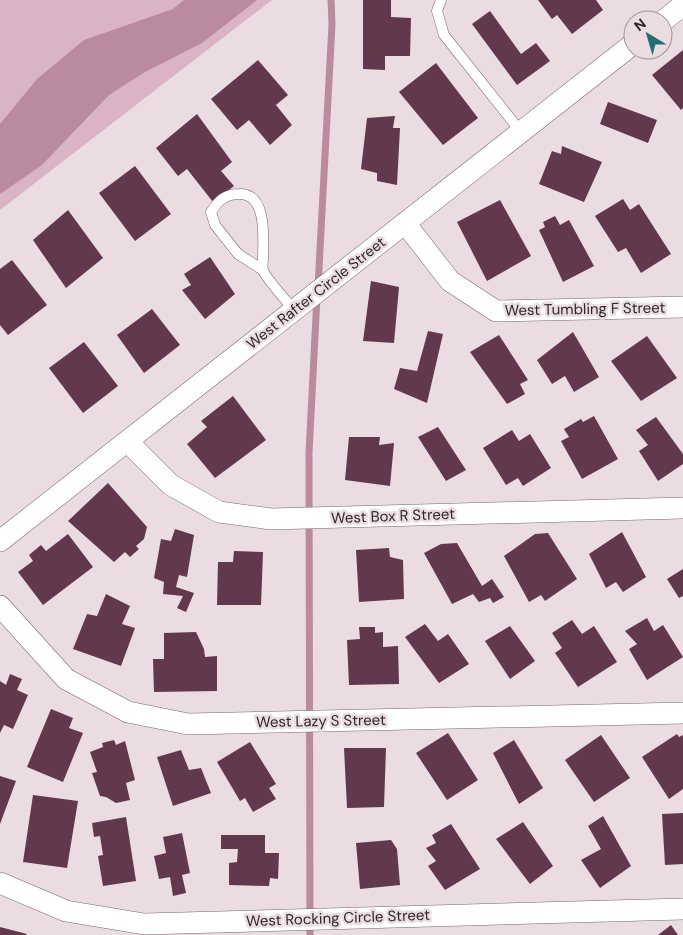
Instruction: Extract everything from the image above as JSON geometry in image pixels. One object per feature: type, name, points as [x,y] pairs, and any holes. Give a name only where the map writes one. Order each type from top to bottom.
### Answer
[{"type":"street","points":[[673,13],[683,5]]},
{"type":"street","name":"West Rafter Circle Street","points":[[0,541],[623,52]]},
{"type":"street","name":"West Tumbling F Street","points":[[405,223],[450,281],[496,311],[683,307]]},
{"type":"street","name":"West Box R Street","points":[[128,442],[171,485],[219,512],[271,519],[683,508]]},
{"type":"street","name":"West Lazy S Street","points":[[0,606],[66,679],[128,712],[188,724],[683,713]]},
{"type":"street","name":"West Rocking Circle Street","points":[[0,883],[66,911],[144,924],[683,908]]},
{"type":"lane","points":[[441,0],[437,11],[444,35],[521,132]]},
{"type":"lane","points":[[263,270],[263,234],[260,209],[252,197],[242,194],[230,194],[218,201],[211,212],[215,225],[238,254],[263,270],[294,310]]},
{"type":"shaded area","points":[[0,0],[272,0],[0,210]]},
{"type":"shaded area","points":[[184,0],[257,0],[202,43],[145,72],[109,95],[42,165],[0,194],[0,124],[37,79],[84,40],[173,9]]},
{"type":"building","points":[[363,0],[391,0],[391,17],[411,18],[410,56],[385,56],[385,70],[363,69]]},
{"type":"building","points":[[538,0],[596,0],[603,10],[572,34],[557,15],[552,19]]},
{"type":"building","points":[[490,11],[521,54],[536,43],[550,61],[517,85],[472,24]]},
{"type":"building","points":[[683,50],[683,108],[681,110],[652,75],[673,60]]},
{"type":"building","points":[[258,60],[288,95],[276,105],[292,125],[270,145],[249,120],[237,130],[211,99]]},
{"type":"building","points":[[436,63],[478,118],[443,145],[399,92]]},
{"type":"building","points":[[608,102],[657,120],[648,143],[600,124]]},
{"type":"building","points":[[197,114],[232,162],[221,171],[234,186],[213,202],[187,169],[178,176],[156,148]]},
{"type":"building","points":[[395,116],[393,128],[400,128],[397,185],[377,181],[377,173],[361,169],[367,118]]},
{"type":"building","points":[[562,146],[602,162],[584,202],[539,184],[552,151],[561,154]]},
{"type":"building","points":[[135,166],[171,214],[135,241],[99,193]]},
{"type":"building","points":[[623,199],[630,210],[639,204],[671,254],[641,273],[626,248],[618,252],[595,216]]},
{"type":"building","points":[[500,200],[531,256],[487,281],[457,222]]},
{"type":"building","points":[[68,210],[103,258],[66,288],[33,240]]},
{"type":"building","points":[[555,216],[560,225],[569,220],[594,266],[563,282],[539,230],[545,227],[543,222]]},
{"type":"building","points":[[210,257],[235,294],[205,319],[182,290],[191,285],[184,274]]},
{"type":"building","points":[[12,260],[47,305],[8,335],[0,325],[0,269]]},
{"type":"building","points":[[371,281],[399,287],[394,343],[363,341]]},
{"type":"building","points":[[152,309],[180,345],[144,373],[117,335]]},
{"type":"building","points":[[428,331],[443,334],[427,403],[394,389],[400,368],[417,371]]},
{"type":"building","points":[[573,332],[599,377],[574,392],[565,376],[552,384],[537,360]]},
{"type":"building","points":[[499,335],[528,380],[520,384],[525,394],[507,404],[470,352]]},
{"type":"building","points":[[647,336],[677,378],[641,401],[611,361]]},
{"type":"building","points":[[84,342],[118,386],[83,413],[49,368]]},
{"type":"building","points":[[233,396],[266,440],[215,478],[187,444],[207,427],[201,421]]},
{"type":"building","points":[[594,416],[618,459],[582,479],[561,441],[569,437],[564,429],[581,419],[583,422]]},
{"type":"building","points":[[656,417],[683,454],[683,464],[658,481],[639,451],[648,445],[636,430]]},
{"type":"building","points":[[438,427],[466,470],[446,481],[418,437]]},
{"type":"building","points":[[512,430],[519,441],[530,434],[551,468],[523,486],[518,478],[506,485],[483,448]]},
{"type":"building","points":[[349,437],[380,437],[379,445],[394,443],[390,486],[345,480]]},
{"type":"building","points":[[108,483],[147,527],[144,539],[136,546],[139,549],[130,557],[125,552],[114,562],[68,521]]},
{"type":"building","points":[[175,529],[194,535],[187,577],[179,575],[176,587],[194,593],[186,612],[177,608],[183,596],[163,594],[164,582],[154,578],[161,539],[171,541]]},
{"type":"building","points":[[622,532],[646,577],[623,592],[616,582],[606,588],[589,554]]},
{"type":"building","points":[[548,533],[577,579],[545,601],[541,595],[529,602],[504,556],[535,534]]},
{"type":"building","points":[[68,534],[93,567],[43,605],[18,572],[33,561],[29,555],[41,545],[46,551]]},
{"type":"building","points":[[457,543],[482,586],[492,579],[504,597],[493,603],[490,598],[479,602],[473,594],[452,604],[424,553],[441,544]]},
{"type":"building","points":[[389,548],[390,557],[403,560],[404,599],[359,602],[356,550]]},
{"type":"building","points":[[234,551],[263,552],[261,605],[217,605],[218,562],[233,562]]},
{"type":"building","points":[[683,569],[683,596],[679,598],[667,579]]},
{"type":"building","points":[[106,594],[130,606],[122,624],[135,628],[121,666],[73,649],[87,614],[97,616]]},
{"type":"building","points":[[647,618],[654,631],[663,625],[683,657],[647,680],[629,649],[637,644],[625,631]]},
{"type":"building","points":[[572,620],[582,634],[594,626],[617,662],[578,687],[555,653],[562,648],[552,633]]},
{"type":"building","points":[[425,624],[438,641],[448,634],[469,664],[439,683],[405,637]]},
{"type":"building","points":[[510,626],[535,661],[510,679],[485,641]]},
{"type":"building","points":[[359,627],[375,627],[375,633],[383,632],[383,647],[398,646],[399,684],[349,685],[347,640],[360,639]]},
{"type":"building","points":[[196,632],[204,649],[205,657],[217,656],[217,691],[154,692],[153,659],[164,659],[164,633]]},
{"type":"building","points":[[10,674],[22,679],[17,690],[28,695],[13,729],[4,725],[0,733],[0,681],[6,685]]},
{"type":"building","points":[[51,709],[73,718],[69,728],[83,733],[63,782],[27,767]]},
{"type":"building","points":[[448,733],[478,780],[447,800],[416,753]]},
{"type":"building","points":[[677,734],[679,737],[683,735],[683,789],[669,799],[642,757]]},
{"type":"building","points":[[601,735],[630,778],[594,802],[565,760]]},
{"type":"building","points":[[114,740],[116,745],[125,741],[135,780],[126,783],[130,800],[116,803],[100,796],[92,773],[97,772],[90,752],[103,747],[102,743]]},
{"type":"building","points":[[514,740],[543,788],[519,804],[493,753]]},
{"type":"building","points":[[250,742],[276,784],[269,788],[276,799],[253,812],[245,798],[240,801],[217,762]]},
{"type":"building","points":[[344,748],[386,748],[384,807],[347,808]]},
{"type":"building","points":[[181,750],[189,770],[201,768],[211,793],[173,806],[157,757]]},
{"type":"building","points":[[0,776],[16,781],[0,824]]},
{"type":"building","points":[[33,795],[78,801],[67,868],[23,862]]},
{"type":"building","points":[[683,813],[683,864],[665,865],[662,814]]},
{"type":"building","points":[[603,816],[631,866],[600,888],[581,860],[601,849],[588,826]]},
{"type":"building","points":[[126,817],[136,881],[103,886],[98,856],[103,855],[100,836],[94,837],[92,823]]},
{"type":"building","points":[[523,822],[553,866],[530,884],[496,839]]},
{"type":"building","points":[[451,824],[480,869],[445,890],[428,866],[436,861],[426,848],[436,843],[432,835]]},
{"type":"building","points":[[182,833],[190,873],[182,875],[186,893],[173,896],[170,877],[159,879],[154,856],[166,853],[163,837]]},
{"type":"building","points":[[221,835],[265,835],[265,853],[279,853],[278,879],[270,878],[269,886],[229,885],[229,863],[237,862],[238,849],[221,849]]},
{"type":"building","points":[[391,840],[397,849],[400,885],[360,889],[356,843]]},
{"type":"building","points":[[671,925],[678,935],[658,935]]},
{"type":"building","points":[[0,927],[27,934],[0,935]]},
{"type":"waterway","points":[[318,287],[332,24],[331,0]]},
{"type":"waterway","points":[[310,935],[309,453],[317,297]]}]
